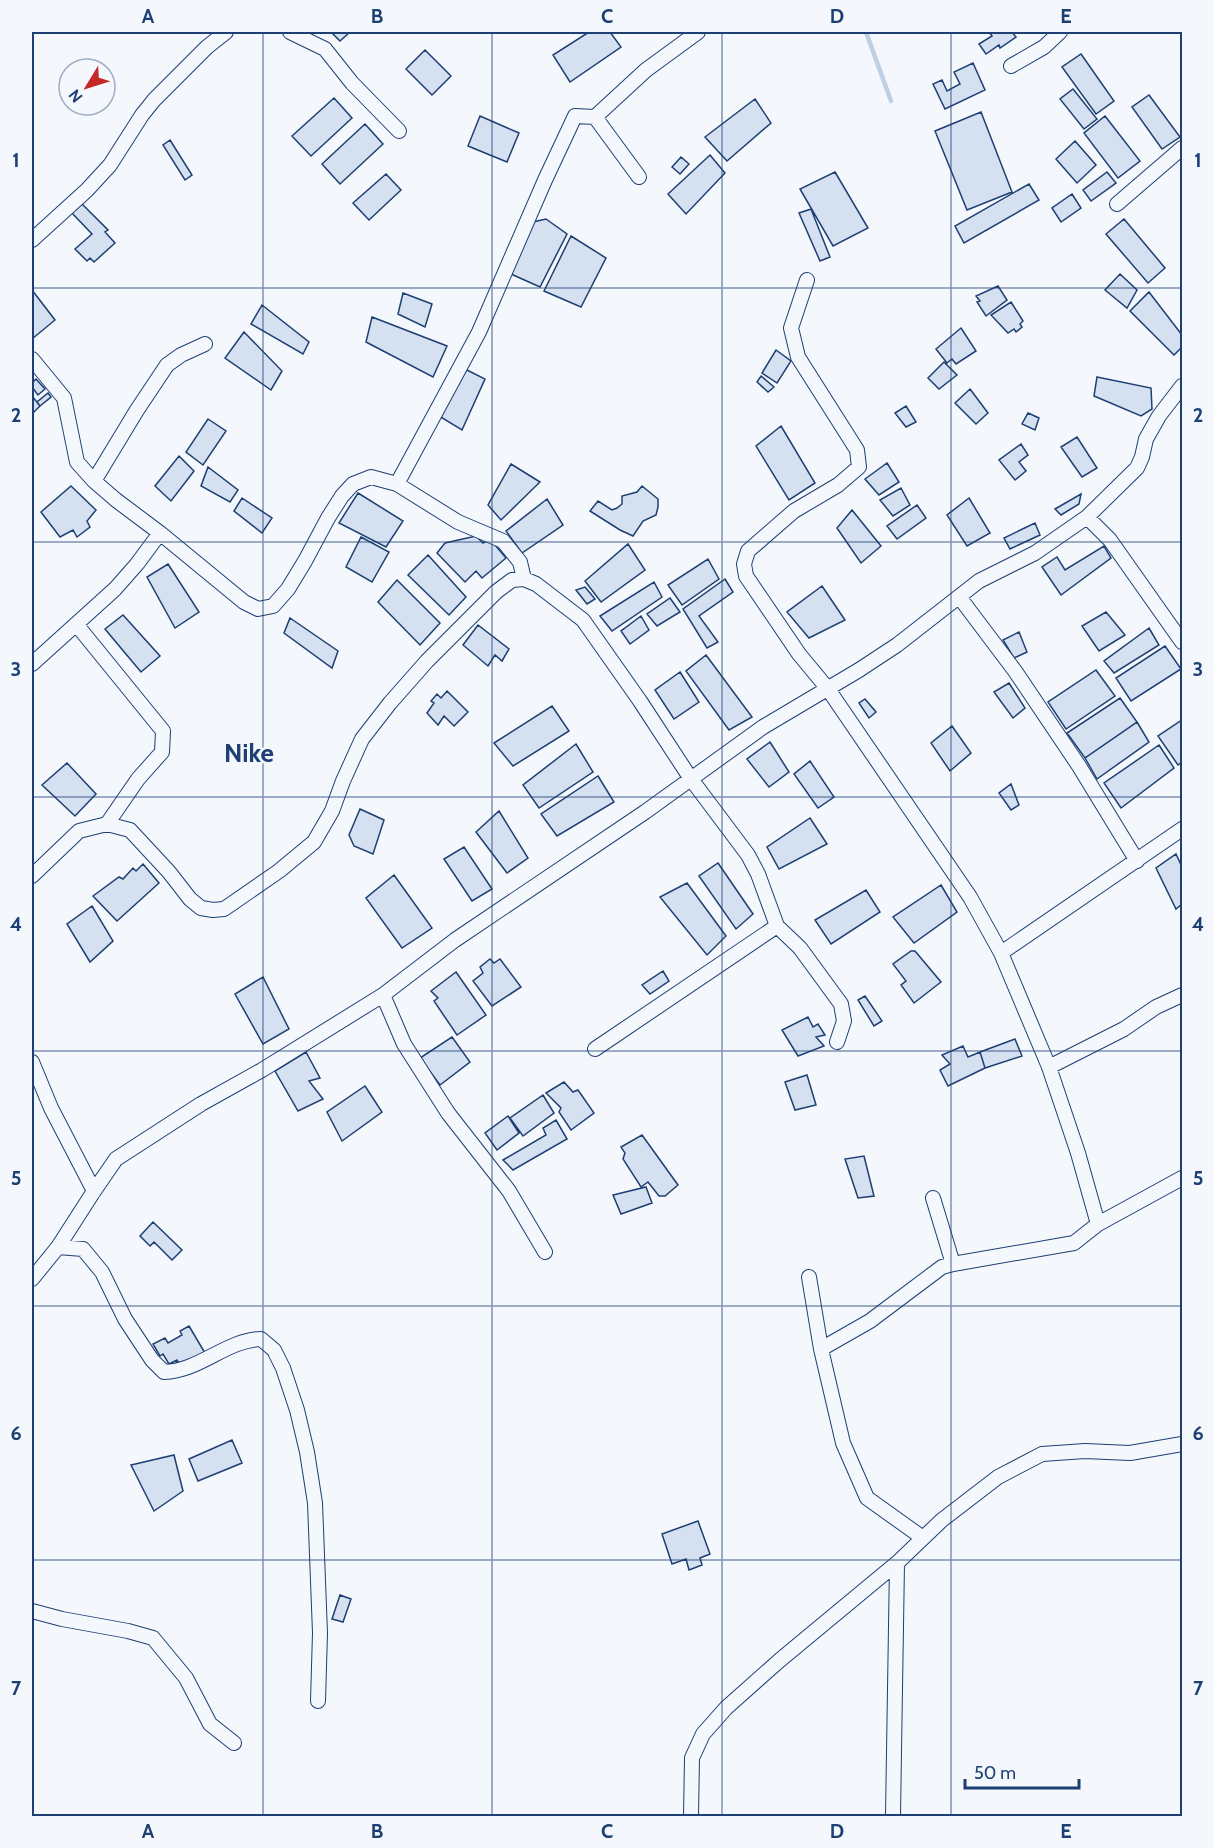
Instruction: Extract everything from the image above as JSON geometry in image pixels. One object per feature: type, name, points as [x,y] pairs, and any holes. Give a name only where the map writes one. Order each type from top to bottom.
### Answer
[{"type":"street","points":[[32,240],[87,190],[110,165],[154,100],[207,47],[226,32]]},
{"type":"street","points":[[290,32],[325,49],[352,83],[399,131]]},
{"type":"street","points":[[397,484],[479,332],[574,116],[595,117],[646,70],[698,32]]},
{"type":"street","points":[[1011,66],[1044,48],[1060,32]]},
{"type":"street","points":[[595,117],[639,177]]},
{"type":"street","points":[[1116,204],[1182,148]]},
{"type":"street","points":[[807,280],[791,328],[798,357],[857,450],[859,467],[837,485],[794,511],[748,551],[744,564],[746,576],[799,654],[828,689],[970,897],[1001,953],[1049,1066],[1078,1153],[1098,1224]]},
{"type":"street","points":[[94,481],[166,365],[205,344]]},
{"type":"street","points":[[32,360],[64,398],[77,462],[94,481],[244,602],[258,609],[273,606],[305,561],[342,496],[352,484],[370,477],[397,484],[458,522],[502,541],[520,562],[524,579]]},
{"type":"street","points":[[32,1279],[58,1247],[116,1160],[201,1104],[272,1064],[383,995],[463,934],[691,779],[763,727],[897,645],[979,581],[1035,553],[1087,517],[1137,468],[1146,439],[1159,416],[1182,386]]},
{"type":"street","points":[[1087,517],[1110,540],[1182,642]]},
{"type":"street","points":[[32,664],[115,589],[160,533]]},
{"type":"street","points":[[32,876],[79,831],[107,824],[130,830],[190,899],[201,908],[224,909],[279,871],[314,842],[333,811],[343,781],[362,739],[390,703],[427,661],[496,592],[512,580],[524,579],[536,584],[583,620],[691,779],[748,855],[758,874],[777,926],[800,948],[841,1004],[844,1021],[837,1042]]},
{"type":"street","points":[[960,598],[1015,671],[1137,861]]},
{"type":"street","points":[[76,624],[163,730],[162,752],[138,779],[107,824]]},
{"type":"street","points":[[1001,953],[1182,830]]},
{"type":"street","points":[[595,1049],[777,926]]},
{"type":"street","points":[[1049,1066],[1124,1029],[1156,1007],[1182,994]]},
{"type":"street","points":[[383,995],[404,1044],[448,1113],[509,1191],[545,1252]]},
{"type":"street","points":[[32,1062],[51,1108],[94,1191]]},
{"type":"street","points":[[821,1349],[870,1321],[942,1267],[1074,1243],[1098,1224],[1182,1178]]},
{"type":"street","points":[[933,1198],[954,1264]]},
{"type":"street","points":[[58,1247],[83,1249],[102,1272],[130,1327],[152,1360],[165,1372],[177,1372],[195,1366],[248,1340],[261,1340],[274,1350],[283,1368],[297,1410],[307,1452],[315,1503],[320,1634],[318,1701]]},
{"type":"street","points":[[809,1277],[821,1349],[843,1443],[867,1498],[923,1538]]},
{"type":"street","points":[[691,1816],[692,1758],[703,1734],[726,1708],[897,1563],[942,1520],[998,1477],[1042,1454],[1085,1451],[1130,1453],[1182,1444]]},
{"type":"street","points":[[893,1816],[897,1563]]},
{"type":"street","points":[[32,1611],[153,1638],[186,1678],[210,1724],[234,1743]]},
{"type":"building","points":[[331,32],[350,32],[340,41]]},
{"type":"building","points":[[589,32],[610,32],[621,47],[570,82],[553,55]]},
{"type":"building","points":[[989,32],[1012,32],[1016,37],[986,54],[979,44],[992,36]]},
{"type":"building","points":[[425,50],[451,76],[432,95],[406,69]]},
{"type":"building","points":[[1081,54],[1114,101],[1096,114],[1062,67]]},
{"type":"building","points":[[973,63],[985,90],[945,109],[933,84],[942,80],[947,91],[960,84],[954,72]]},
{"type":"building","points":[[1073,89],[1097,119],[1084,129],[1060,99]]},
{"type":"building","points":[[1149,95],[1180,137],[1162,149],[1132,107]]},
{"type":"building","points":[[334,98],[352,118],[311,156],[292,136]]},
{"type":"building","points":[[755,99],[771,123],[727,161],[705,137]]},
{"type":"building","points":[[981,112],[1012,192],[967,210],[935,131]]},
{"type":"building","points":[[480,116],[519,133],[507,162],[468,146]]},
{"type":"building","points":[[1105,116],[1140,161],[1118,178],[1084,133]]},
{"type":"building","points":[[365,124],[383,144],[340,184],[322,164]]},
{"type":"building","points":[[170,140],[192,175],[185,180],[163,145]]},
{"type":"building","points":[[1075,141],[1096,165],[1077,183],[1056,159]]},
{"type":"building","points":[[710,155],[725,173],[686,214],[668,194]]},
{"type":"building","points":[[681,157],[689,164],[680,174],[672,167]]},
{"type":"building","points":[[835,172],[868,228],[833,246],[800,189]]},
{"type":"building","points":[[1107,172],[1116,183],[1091,201],[1083,190]]},
{"type":"building","points":[[386,174],[401,190],[369,220],[353,203]]},
{"type":"building","points":[[1029,184],[1039,200],[964,243],[955,226]]},
{"type":"building","points":[[1072,194],[1081,208],[1061,222],[1052,208]]},
{"type":"building","points":[[81,203],[108,230],[105,232],[115,243],[94,262],[90,258],[87,261],[75,249],[92,234],[71,212]]},
{"type":"building","points":[[811,209],[830,257],[820,261],[799,213]]},
{"type":"building","points":[[546,219],[567,234],[540,287],[511,274],[533,222]]},
{"type":"building","points":[[1124,219],[1165,268],[1148,283],[1106,234]]},
{"type":"building","points":[[571,236],[606,258],[581,307],[544,291]]},
{"type":"building","points":[[1120,274],[1137,290],[1127,308],[1105,290]]},
{"type":"building","points":[[998,286],[1007,300],[986,316],[976,296]]},
{"type":"building","points":[[32,290],[55,320],[32,339]]},
{"type":"building","points":[[1149,292],[1182,335],[1182,347],[1174,355],[1130,311]]},
{"type":"building","points":[[403,293],[432,304],[425,327],[398,314]]},
{"type":"building","points":[[1011,302],[1023,321],[1020,324],[1022,327],[1016,332],[1014,329],[1008,333],[991,315]]},
{"type":"building","points":[[262,305],[309,342],[303,354],[251,324]]},
{"type":"building","points":[[372,317],[447,346],[433,377],[366,342]]},
{"type":"building","points":[[961,328],[976,351],[956,364],[952,359],[947,363],[936,349]]},
{"type":"building","points":[[244,332],[282,371],[271,390],[225,358]]},
{"type":"building","points":[[776,350],[791,361],[777,383],[762,373]]},
{"type":"building","points":[[944,362],[957,375],[939,389],[928,378]]},
{"type":"building","points":[[463,368],[485,379],[462,430],[439,416]]},
{"type":"building","points":[[761,376],[774,387],[768,392],[757,382]]},
{"type":"building","points":[[1097,377],[1151,388],[1152,409],[1141,416],[1094,396]]},
{"type":"building","points":[[36,379],[45,389],[38,395],[32,387]]},
{"type":"building","points":[[970,389],[988,413],[976,424],[955,403]]},
{"type":"building","points":[[48,393],[51,397],[40,406],[37,402]]},
{"type":"building","points":[[32,396],[40,406],[32,414]]},
{"type":"building","points":[[906,406],[916,422],[906,427],[895,413]]},
{"type":"building","points":[[1028,413],[1039,418],[1035,430],[1022,424]]},
{"type":"building","points":[[208,419],[226,431],[203,465],[186,452]]},
{"type":"building","points":[[781,426],[815,483],[789,500],[756,446]]},
{"type":"building","points":[[1077,437],[1097,468],[1082,477],[1061,447]]},
{"type":"building","points":[[1021,444],[1028,455],[1019,462],[1026,471],[1015,480],[999,460]]},
{"type":"building","points":[[179,456],[194,471],[171,501],[155,486]]},
{"type":"building","points":[[887,463],[899,482],[879,495],[865,479]]},
{"type":"building","points":[[511,464],[540,482],[501,520],[488,505]]},
{"type":"building","points":[[208,467],[238,490],[230,502],[201,486]]},
{"type":"building","points":[[71,486],[96,510],[87,521],[90,527],[77,537],[73,530],[60,537],[41,512]]},
{"type":"building","points":[[642,486],[658,499],[658,507],[656,515],[643,521],[633,536],[590,511],[598,501],[612,510],[617,508],[622,504],[622,496],[637,492]]},
{"type":"building","points":[[901,488],[910,505],[893,516],[880,500]]},
{"type":"building","points":[[358,493],[403,521],[386,547],[339,523]]},
{"type":"building","points":[[1081,494],[1079,504],[1061,515],[1055,509]]},
{"type":"building","points":[[242,498],[272,518],[262,533],[234,511]]},
{"type":"building","points":[[969,498],[990,533],[967,546],[947,515]]},
{"type":"building","points":[[547,499],[563,525],[522,553],[506,531]]},
{"type":"building","points":[[917,505],[926,518],[897,539],[887,526]]},
{"type":"building","points":[[852,510],[881,546],[861,563],[837,528]]},
{"type":"building","points":[[1035,523],[1040,535],[1010,549],[1004,538]]},
{"type":"building","points":[[476,536],[483,543],[490,539],[506,558],[482,578],[476,571],[465,582],[437,553],[445,543]]},
{"type":"building","points":[[361,537],[389,552],[372,582],[346,567]]},
{"type":"building","points":[[628,544],[645,570],[601,602],[585,581]]},
{"type":"building","points":[[1104,546],[1111,558],[1061,595],[1042,567],[1057,557],[1065,570]]},
{"type":"building","points":[[428,555],[466,597],[449,615],[408,575]]},
{"type":"building","points":[[708,559],[719,579],[682,605],[668,585]]},
{"type":"building","points":[[168,564],[199,612],[175,628],[147,577]]},
{"type":"building","points":[[725,579],[733,592],[699,616],[718,642],[707,648],[683,609]]},
{"type":"building","points":[[397,580],[440,623],[420,645],[378,602]]},
{"type":"building","points":[[654,582],[662,597],[612,631],[600,616]]},
{"type":"building","points":[[822,586],[845,620],[809,638],[787,612]]},
{"type":"building","points":[[585,587],[595,599],[587,604],[576,590]]},
{"type":"building","points":[[670,598],[680,612],[657,626],[647,614]]},
{"type":"building","points":[[1106,612],[1125,635],[1099,651],[1082,626]]},
{"type":"building","points":[[123,615],[160,656],[141,672],[105,629]]},
{"type":"building","points":[[641,616],[649,630],[630,644],[621,631]]},
{"type":"building","points":[[290,618],[338,651],[332,668],[284,633]]},
{"type":"building","points":[[478,625],[509,649],[502,661],[495,655],[488,666],[463,645]]},
{"type":"building","points":[[1149,628],[1159,645],[1114,673],[1104,661]]},
{"type":"building","points":[[1019,632],[1027,652],[1014,658],[1003,640]]},
{"type":"building","points":[[1165,646],[1181,669],[1131,701],[1116,678]]},
{"type":"building","points":[[706,655],[752,717],[729,730],[686,671]]},
{"type":"building","points":[[1096,670],[1115,696],[1066,729],[1048,702]]},
{"type":"building","points":[[680,672],[699,702],[674,719],[655,690]]},
{"type":"building","points":[[1009,683],[1025,708],[1013,718],[994,692]]},
{"type":"building","points":[[447,691],[468,712],[454,726],[444,716],[438,725],[427,713],[434,703],[431,701],[437,694],[441,698]]},
{"type":"building","points":[[1120,698],[1137,722],[1085,758],[1067,733]]},
{"type":"building","points":[[865,699],[876,712],[869,718],[859,703]]},
{"type":"building","points":[[552,706],[569,731],[513,766],[494,743]]},
{"type":"building","points":[[1182,720],[1182,762],[1178,765],[1158,736]]},
{"type":"building","points":[[1137,722],[1149,742],[1097,779],[1085,758]]},
{"type":"building","points":[[952,726],[971,753],[950,771],[931,743]]},
{"type":"building","points":[[770,742],[789,772],[769,787],[747,759]]},
{"type":"building","points":[[576,744],[593,772],[539,808],[523,785]]},
{"type":"building","points":[[1159,745],[1174,768],[1121,808],[1104,783]]},
{"type":"building","points":[[810,761],[834,797],[818,808],[794,774]]},
{"type":"building","points":[[67,763],[96,794],[75,816],[42,785]]},
{"type":"building","points":[[598,776],[614,802],[557,836],[541,814]]},
{"type":"building","points":[[1011,784],[1019,805],[1011,810],[999,793]]},
{"type":"building","points":[[360,809],[384,820],[373,854],[354,846],[349,835]]},
{"type":"building","points":[[499,811],[528,858],[507,873],[476,832]]},
{"type":"building","points":[[810,818],[827,844],[779,869],[767,847]]},
{"type":"building","points":[[464,847],[492,889],[472,901],[444,859]]},
{"type":"building","points":[[1176,854],[1182,867],[1182,904],[1176,909],[1156,868]]},
{"type":"building","points":[[718,863],[753,914],[736,929],[699,876]]},
{"type":"building","points":[[143,864],[159,883],[117,921],[93,896],[119,877],[123,879],[133,868],[136,871]]},
{"type":"building","points":[[394,875],[432,928],[402,948],[366,898]]},
{"type":"building","points":[[687,883],[726,936],[707,955],[660,897]]},
{"type":"building","points":[[941,885],[957,912],[914,943],[893,917]]},
{"type":"building","points":[[866,890],[880,912],[831,944],[815,920]]},
{"type":"building","points":[[92,906],[113,941],[90,962],[67,924]]},
{"type":"building","points":[[911,951],[915,951],[941,982],[914,1003],[901,985],[906,981],[893,964]]},
{"type":"building","points":[[490,959],[494,963],[500,959],[521,987],[492,1006],[473,981],[483,973],[480,967]]},
{"type":"building","points":[[663,971],[669,981],[650,994],[642,985]]},
{"type":"building","points":[[456,972],[486,1015],[457,1035],[434,1001],[438,998],[431,991]]},
{"type":"building","points":[[263,977],[289,1029],[263,1044],[235,994]]},
{"type":"building","points":[[865,996],[882,1021],[874,1026],[858,1000]]},
{"type":"building","points":[[808,1017],[813,1027],[818,1024],[825,1035],[816,1037],[824,1046],[798,1056],[782,1030]]},
{"type":"building","points":[[452,1037],[470,1062],[440,1085],[420,1058]]},
{"type":"building","points":[[1015,1039],[1022,1056],[985,1068],[980,1052]]},
{"type":"building","points":[[963,1046],[968,1057],[980,1052],[985,1068],[948,1086],[940,1070],[950,1064],[942,1055]]},
{"type":"building","points":[[306,1052],[320,1078],[309,1081],[323,1099],[298,1111],[275,1071]]},
{"type":"building","points":[[807,1075],[816,1105],[795,1110],[785,1082]]},
{"type":"building","points":[[564,1082],[573,1092],[578,1090],[594,1113],[571,1130],[559,1112],[561,1108],[546,1093]]},
{"type":"building","points":[[365,1086],[382,1112],[342,1141],[327,1112]]},
{"type":"building","points":[[543,1095],[554,1113],[523,1136],[510,1118]]},
{"type":"building","points":[[508,1116],[519,1133],[497,1150],[485,1133]]},
{"type":"building","points":[[556,1120],[567,1139],[513,1170],[503,1160],[546,1135],[543,1128]]},
{"type":"building","points":[[642,1135],[678,1185],[665,1196],[659,1196],[648,1182],[641,1187],[623,1159],[625,1153],[621,1147]]},
{"type":"building","points":[[864,1156],[874,1196],[858,1198],[845,1159]]},
{"type":"building","points":[[646,1187],[652,1203],[621,1214],[613,1195]]},
{"type":"building","points":[[153,1222],[182,1250],[172,1260],[154,1242],[150,1246],[140,1236]]},
{"type":"building","points":[[189,1326],[205,1353],[181,1367],[177,1360],[169,1364],[163,1354],[160,1356],[153,1344],[165,1338],[168,1343],[182,1335],[180,1331]]},
{"type":"building","points":[[232,1440],[242,1463],[198,1481],[189,1459]]},
{"type":"building","points":[[174,1455],[183,1491],[154,1511],[131,1465]]},
{"type":"building","points":[[698,1521],[710,1554],[700,1558],[702,1565],[689,1570],[686,1559],[672,1564],[662,1534]]},
{"type":"building","points":[[340,1595],[351,1599],[343,1622],[332,1619]]},
{"type":"waterway","points":[[866,32],[891,101]]},
{"type":"district","name":"Nike","points":[[249,753]]}]
